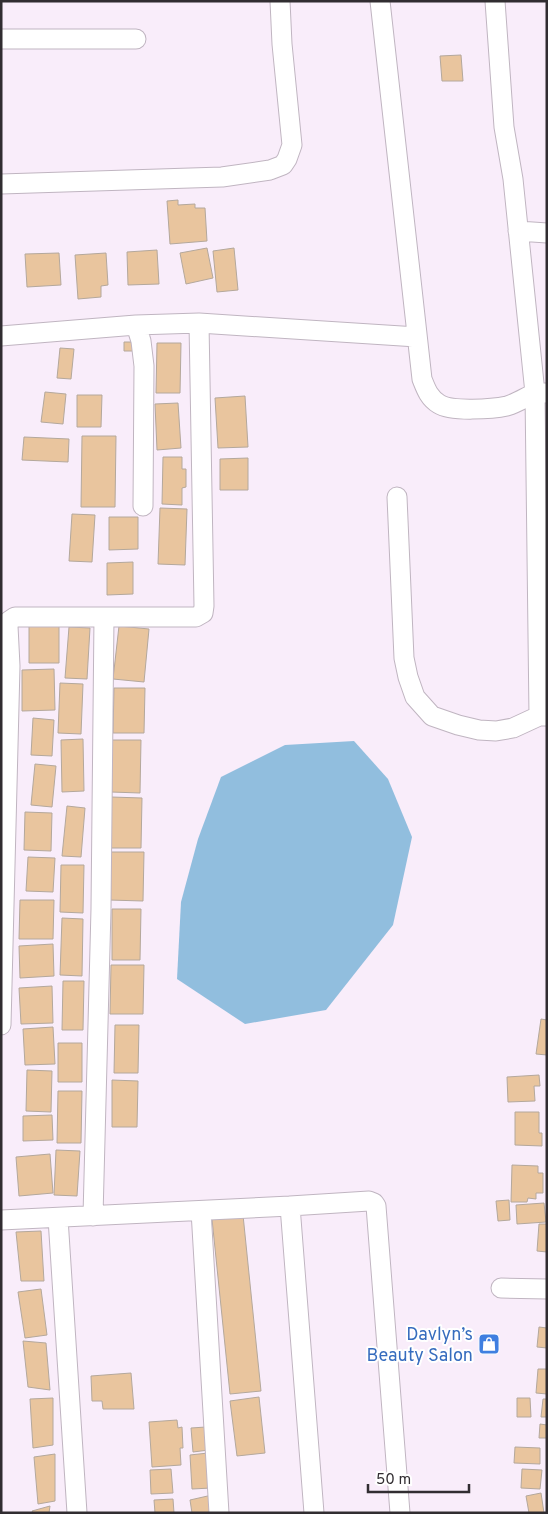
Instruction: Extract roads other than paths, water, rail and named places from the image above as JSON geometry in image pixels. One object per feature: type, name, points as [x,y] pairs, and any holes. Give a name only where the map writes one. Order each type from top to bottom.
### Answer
[{"type":"street","points":[[1,184],[222,177],[270,170],[282,165],[292,145],[282,44],[280,1]]},
{"type":"street","points":[[380,1],[422,379],[429,396],[440,405],[450,408],[508,406],[541,393]]},
{"type":"street","points":[[397,497],[404,658],[415,697],[432,716],[479,730],[496,731],[513,728],[543,716],[541,393],[518,231],[513,179],[504,127],[495,1]]},
{"type":"street","points":[[1,39],[136,39]]},
{"type":"street","points":[[518,231],[547,233]]},
{"type":"street","points":[[1,336],[136,325],[199,323],[417,337]]},
{"type":"street","points":[[1,1025],[6,666],[9,620],[15,617],[196,617],[202,613],[204,606],[199,323]]},
{"type":"street","points":[[136,325],[141,341],[144,366],[143,506]]},
{"type":"street","points":[[94,1216],[101,909],[104,617]]},
{"type":"street","points":[[1,1220],[201,1211],[369,1200],[374,1203],[376,1206],[400,1513]]},
{"type":"street","points":[[290,1206],[314,1513]]},
{"type":"street","points":[[201,1211],[219,1513]]},
{"type":"street","points":[[58,1218],[76,1513]]},
{"type":"street","points":[[501,1288],[547,1289]]},
{"type":"water","points":[[354,741],[388,779],[412,837],[393,925],[326,1010],[245,1024],[177,979],[181,902],[198,839],[221,777],[285,745]]},
{"type":"place","name":"Davlyn’s Beauty Salon","points":[[489,1344]]}]
